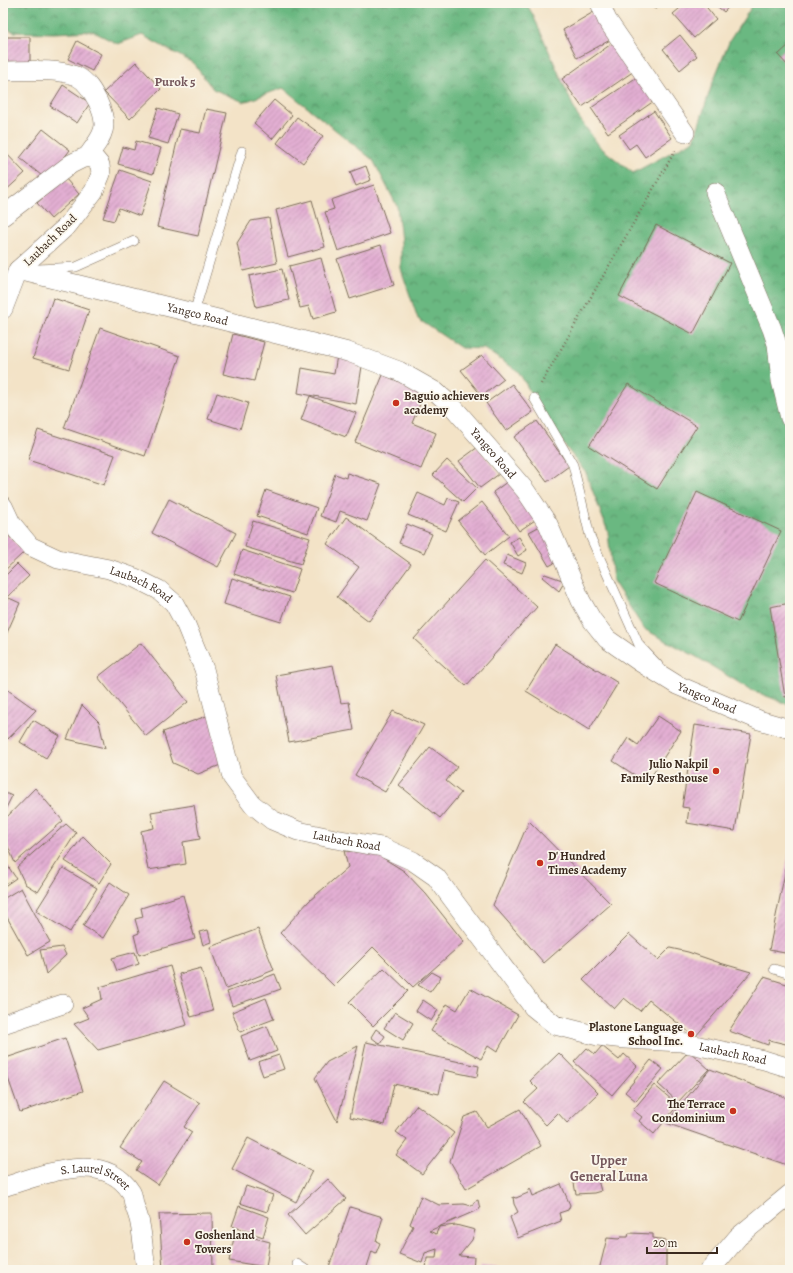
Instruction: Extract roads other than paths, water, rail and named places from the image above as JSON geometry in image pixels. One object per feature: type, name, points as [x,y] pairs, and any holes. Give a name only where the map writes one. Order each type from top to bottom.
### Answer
[{"type":"street","points":[[600,3],[607,20],[685,133]]},
{"type":"street","points":[[3,71],[57,72],[77,77],[89,86],[101,109],[105,121],[101,137],[87,157],[71,164],[3,216]]},
{"type":"street","name":"Laubach Road","points":[[3,309],[18,270],[40,248],[68,225],[94,191],[101,174],[100,165],[95,159],[87,157]]},
{"type":"street","points":[[715,192],[777,344],[781,382],[790,418]]},
{"type":"street","name":"Yangco Road","points":[[18,270],[348,352],[399,371],[436,392],[454,408],[494,454],[524,490],[548,524],[581,601],[592,620],[607,639],[677,685],[759,720],[790,729]]},
{"type":"street","name":"Laubach Road","points":[[3,506],[11,523],[30,546],[58,559],[109,569],[135,578],[158,590],[174,602],[186,625],[204,669],[232,777],[252,804],[272,820],[285,826],[298,831],[382,847],[413,861],[436,877],[534,1007],[555,1024],[598,1036],[681,1042],[764,1060],[790,1068]]},
{"type":"street","points":[[3,1024],[63,1004]]},
{"type":"street","name":"S. Laurel Street","points":[[3,1187],[48,1173],[78,1168],[89,1168],[112,1175],[123,1182],[133,1197],[140,1225],[146,1270]]},
{"type":"street","points":[[710,1270],[738,1237],[790,1194]]},
{"type":"lane","points":[[194,313],[242,151]]},
{"type":"lane","points":[[18,270],[76,267],[134,241]]},
{"type":"lane","points":[[534,398],[574,465],[590,536],[639,645],[677,685]]},
{"type":"lane","points":[[774,969],[790,974]]},
{"type":"lane","points":[[297,1264],[306,1270]]},
{"type":"place","name":"Baguio achievers academy","points":[[396,403]]},
{"type":"place","name":"Julio Nakpil Family Resthouse","points":[[716,771]]},
{"type":"place","name":"D' Hundred Times Academy","points":[[540,863]]},
{"type":"place","name":"Plastone Language School Inc.","points":[[691,1034]]},
{"type":"place","name":"The Terrace Condominium","points":[[733,1111]]},
{"type":"place","name":"Goshenland Towers","points":[[187,1242]]},
{"type":"district","name":"Purok 5","points":[[175,81]]},
{"type":"district","name":"Upper General Luna","points":[[609,1168]]}]
